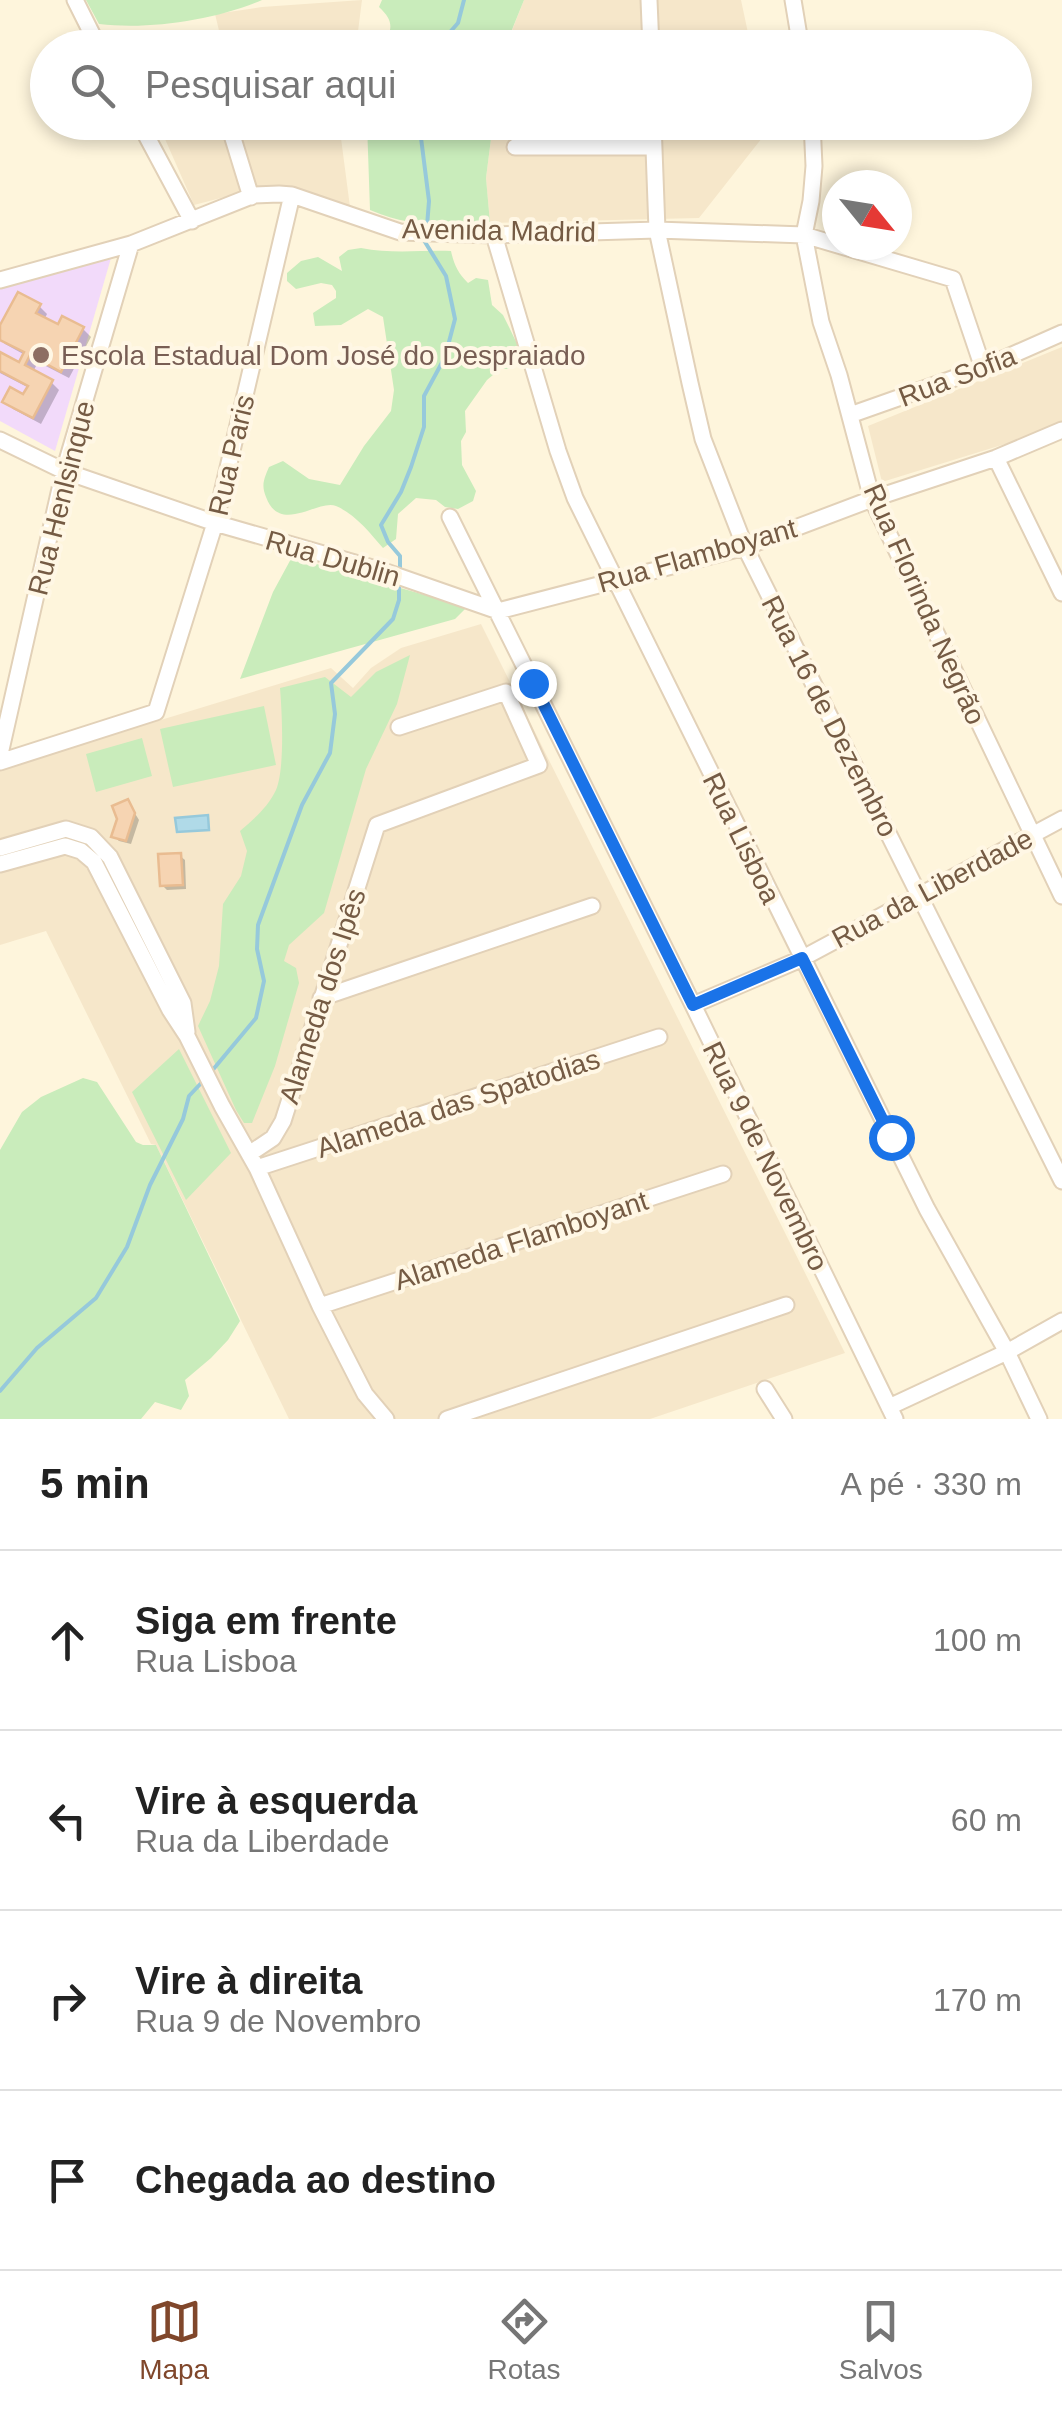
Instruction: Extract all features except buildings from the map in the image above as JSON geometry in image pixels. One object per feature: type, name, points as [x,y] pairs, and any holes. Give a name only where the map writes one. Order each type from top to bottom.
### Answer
[{"type":"street","points":[[75,0],[90,30]]},
{"type":"street","points":[[649,0],[650,30]]},
{"type":"street","points":[[793,0],[798,30]]},
{"type":"street","points":[[149,140],[192,221]]},
{"type":"street","points":[[233,140],[250,196]]},
{"type":"street","name":"Rua 16 de Dezembro","points":[[654,140],[657,230],[703,439],[745,547],[1062,1181]]},
{"type":"street","name":"Rua Florinda Negrão","points":[[813,140],[811,201],[804,236],[822,322],[872,499],[1062,896]]},
{"type":"street","points":[[514,147],[654,147]]},
{"type":"street","name":"Avenida Madrid","points":[[0,280],[131,244],[250,196],[292,195],[400,232],[494,235],[657,230],[804,236],[953,279],[983,368]]},
{"type":"street","name":"Rua Paris","points":[[0,762],[156,712],[215,524],[292,195]]},
{"type":"street","name":"Rua Lisboa","points":[[494,235],[575,498],[927,1209],[1040,1419]]},
{"type":"street","name":"Rua Henlsinque","points":[[0,754],[64,471],[131,244]]},
{"type":"street","name":"Rua Sofia","points":[[850,415],[983,368],[1062,334]]},
{"type":"street","name":"Rua Flamboyant","points":[[498,612],[745,547],[996,458],[1062,430]]},
{"type":"street","name":"Rua Dublin","points":[[0,440],[64,471],[215,524],[386,572],[498,612]]},
{"type":"street","points":[[996,458],[1062,593]]},
{"type":"street","name":"Rua 9 de Novembro","points":[[450,517],[892,1413]]},
{"type":"street","name":"Alameda dos Ipês","points":[[253,1161],[283,1121],[377,825],[539,765],[506,692],[400,727]]},
{"type":"street","name":"Rua da Liberdade","points":[[693,1005],[802,958],[1062,819]]},
{"type":"street","points":[[0,848],[91,837],[183,1003],[188,1036],[253,1161],[320,1306],[365,1394],[386,1419]]},
{"type":"street","points":[[0,864],[66,838]]},
{"type":"street","points":[[321,998],[592,906]]},
{"type":"street","name":"Alameda das Spatodias","points":[[253,1161],[659,1037]]},
{"type":"street","name":"Alameda Flamboyant","points":[[320,1306],[723,1174]]},
{"type":"street","points":[[448,1419],[786,1305]]},
{"type":"street","points":[[892,1413],[1062,1321]]},
{"type":"street","points":[[765,1389],[784,1419]]},
{"type":"shaded area","points":[[362,0],[358,30],[219,30],[215,14]]},
{"type":"shaded area","points":[[524,0],[741,0],[747,30],[512,30]]},
{"type":"shaded area","points":[[165,140],[341,140],[350,207],[284,186],[259,188],[194,205]]},
{"type":"shaded area","points":[[491,140],[760,140],[699,218],[490,223],[486,178]]},
{"type":"shaded area","name":"Escola Estadual Dom José do Despraiado","points":[[111,258],[55,451],[0,421],[0,289]]},
{"type":"shaded area","points":[[1062,347],[1062,422],[1031,436],[882,482],[868,426]]},
{"type":"shaded area","points":[[481,624],[845,1353],[650,1419],[289,1419],[156,1145],[151,1144],[46,931],[0,945],[0,769],[331,668],[353,688],[371,668],[401,648]]},
{"type":"green space","points":[[86,0],[262,0],[203,18],[139,26],[99,24]]},
{"type":"green space","points":[[382,0],[524,0],[512,30],[389,30],[388,17],[379,7]]},
{"type":"green space","points":[[368,140],[491,140],[486,178],[490,223],[415,223],[370,210]]},
{"type":"green space","points":[[348,250],[451,251],[468,283],[476,278],[488,280],[492,305],[503,315],[520,350],[520,358],[511,369],[500,369],[487,380],[465,411],[462,465],[476,491],[473,501],[458,509],[445,507],[436,500],[416,498],[398,514],[396,539],[383,548],[343,509],[328,505],[290,515],[280,513],[272,508],[264,489],[269,467],[283,461],[309,479],[340,485],[391,411],[394,390],[383,317],[368,309],[341,325],[315,326],[313,313],[336,298],[336,291],[332,285],[321,283],[296,289],[287,281],[287,273],[301,261],[318,257],[342,271],[339,257]]},
{"type":"green space","points":[[292,557],[467,607],[455,619],[240,679],[273,592]]},
{"type":"green space","points":[[410,655],[397,704],[366,769],[324,913],[289,945],[284,961],[296,968],[299,983],[275,1066],[252,1123],[244,1123],[198,1026],[210,1001],[219,966],[223,904],[241,876],[247,851],[240,831],[269,802],[279,781],[280,688],[325,677],[351,697],[376,672]]},
{"type":"green space","points":[[264,706],[276,765],[173,787],[160,729]]},
{"type":"green space","points":[[142,738],[152,776],[96,792],[86,754]]},
{"type":"green space","points":[[179,1049],[231,1153],[186,1200],[132,1092]]},
{"type":"green space","points":[[83,1078],[97,1082],[136,1142],[156,1145],[240,1321],[228,1340],[185,1380],[189,1396],[181,1410],[155,1402],[141,1419],[0,1419],[0,1150],[22,1112],[41,1097]]},
{"type":"water","points":[[208,815],[209,830],[177,832],[175,818]]},
{"type":"waterway","points":[[452,30],[458,23],[464,0]]},
{"type":"waterway","points":[[421,140],[429,201],[427,226]]},
{"type":"waterway","points":[[400,572],[400,556],[381,525],[411,467],[424,427],[424,396],[445,357],[455,319],[446,276],[425,242],[426,235]]},
{"type":"waterway","points":[[211,1072],[256,1018],[264,981],[257,949],[258,925],[302,805],[330,753],[335,714],[331,683],[393,619],[399,581]]},
{"type":"waterway","points":[[0,1391],[37,1348],[96,1298],[127,1247],[150,1185],[183,1119],[189,1096],[205,1079]]},
{"type":"place","name":"Escola Estadual Dom José do Despraiado","points":[[41,355]]},
{"type":"route","points":[[533,683],[693,1005],[802,958],[891,1137]]}]
